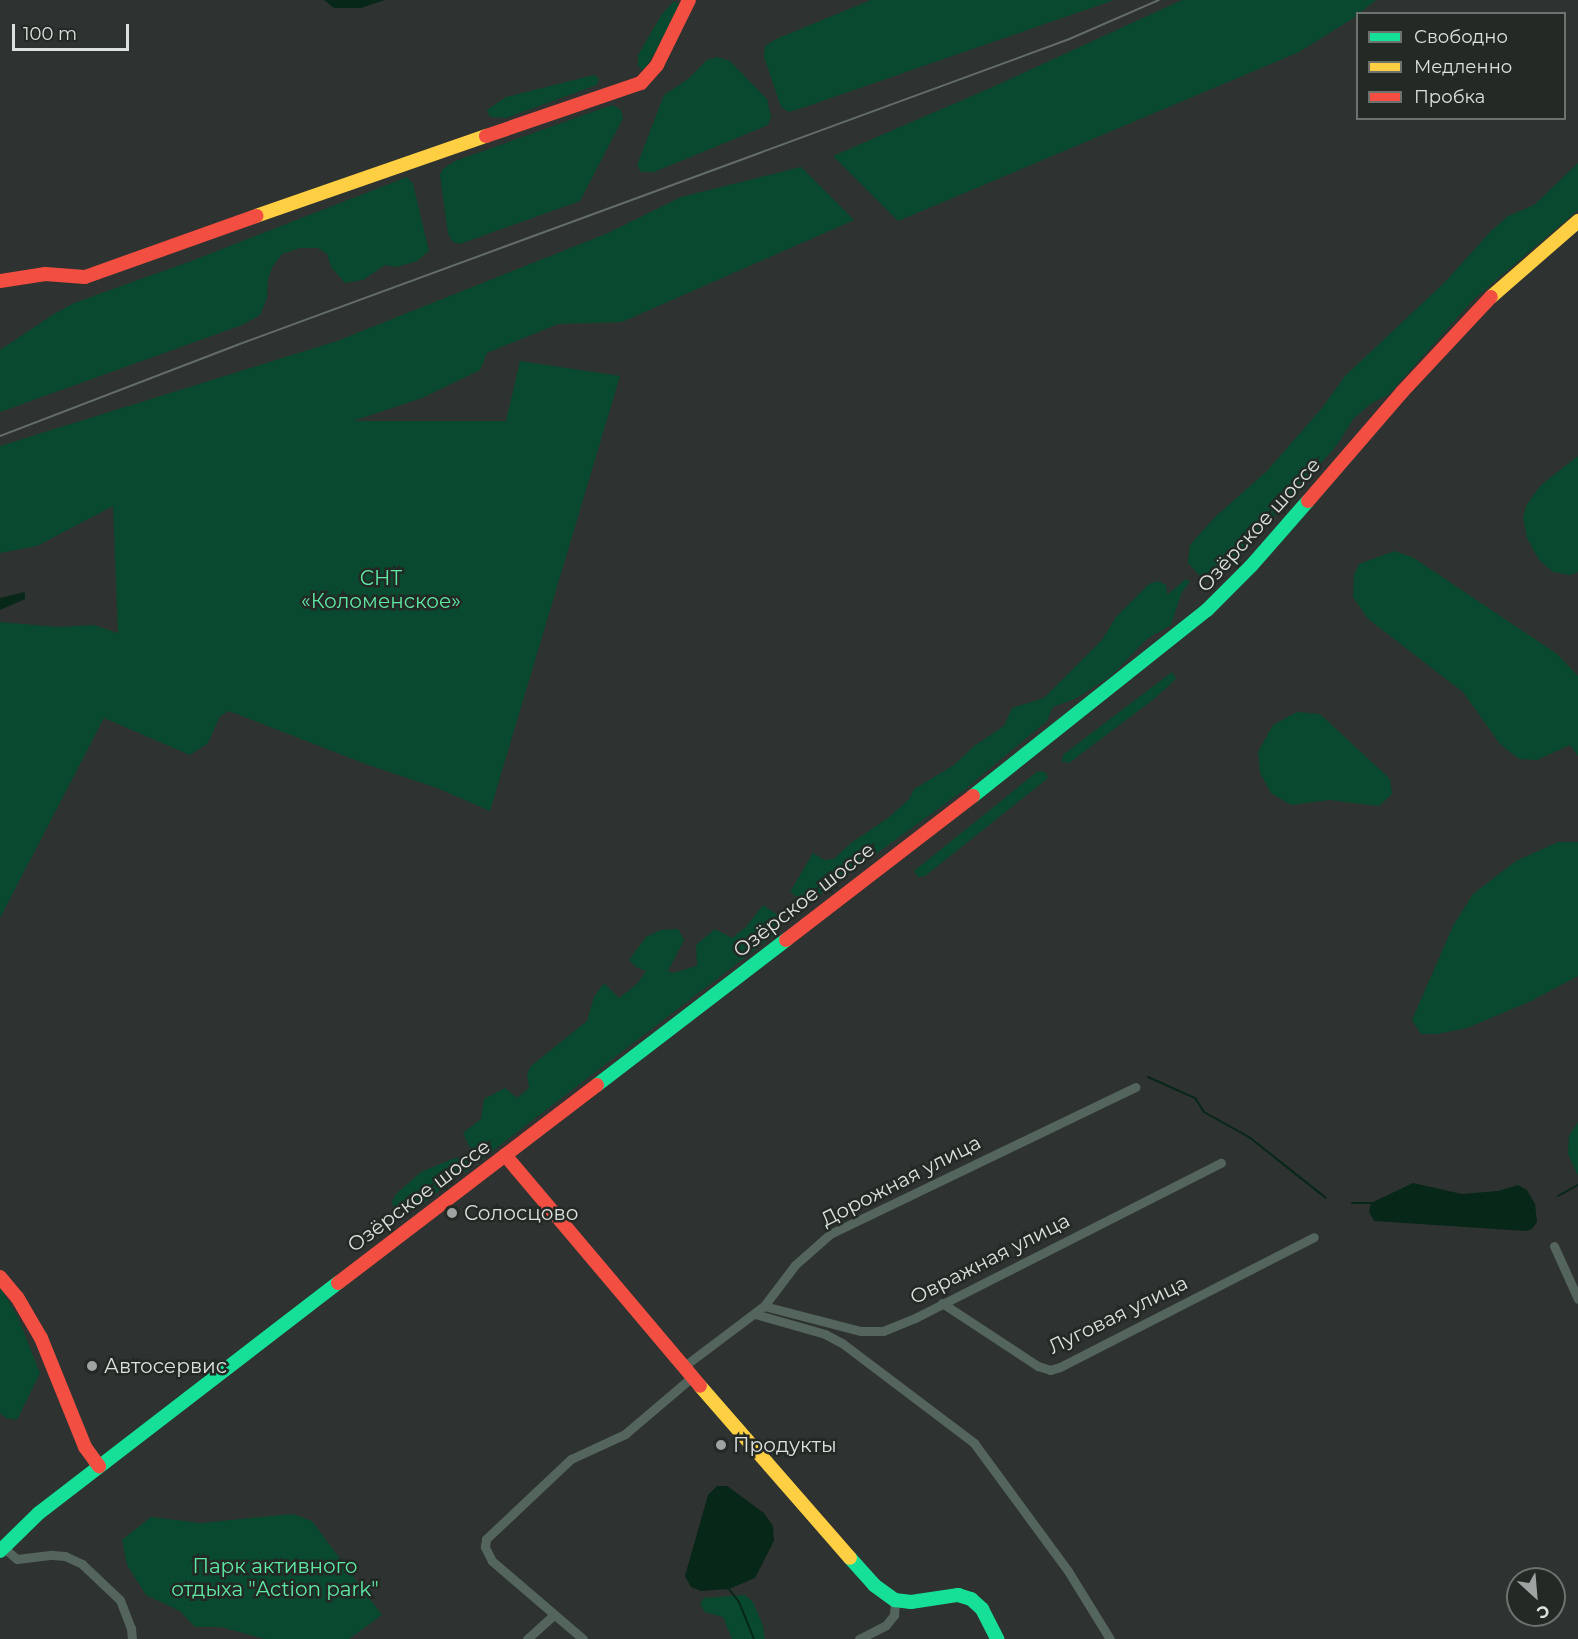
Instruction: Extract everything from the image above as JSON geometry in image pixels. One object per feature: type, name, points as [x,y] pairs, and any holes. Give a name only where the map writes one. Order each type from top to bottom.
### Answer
[{"type":"main road","points":[[0,281],[37,274],[85,277],[99,273],[326,191],[641,83],[657,65],[688,0]]},
{"type":"main road","name":"Озёрское шоссе","points":[[1,1549],[39,1513],[99,1466],[1091,704],[1207,610],[1251,566],[1402,392],[1493,294],[1578,221]]},
{"type":"main road","points":[[505,1155],[688,1372],[874,1585],[895,1600],[911,1602],[958,1595],[971,1599],[982,1609],[998,1639]]},
{"type":"main road","points":[[0,1276],[17,1297],[41,1338],[85,1447],[99,1466]]},
{"type":"street","name":"Дорожная улица","points":[[554,1615],[492,1561],[485,1547],[486,1539],[571,1459],[625,1434],[688,1372],[764,1306],[795,1265],[830,1234],[1135,1087]]},
{"type":"street","name":"Овражная улица","points":[[764,1306],[871,1331],[896,1326],[1221,1163]]},
{"type":"street","name":"Луговая улица","points":[[942,1304],[1038,1366],[1050,1370],[1060,1367],[1314,1236]]},
{"type":"street","points":[[1554,1246],[1578,1299]]},
{"type":"street","points":[[755,1314],[825,1334],[842,1343],[974,1443],[1068,1571],[1110,1639]]},
{"type":"street","points":[[1,1549],[16,1559],[52,1555],[65,1556],[82,1564],[120,1600],[131,1628],[132,1639]]},
{"type":"street","points":[[859,1639],[886,1625],[894,1615],[895,1600]]},
{"type":"street","points":[[527,1639],[554,1615],[583,1639]]},
{"type":"green space","points":[[871,0],[1114,0],[805,107],[789,112],[781,107],[764,57],[765,46],[776,39]]},
{"type":"green space","points":[[1182,0],[1376,0],[1361,12],[1356,12],[1356,16],[1352,19],[1299,52],[898,221],[833,156],[995,86]]},
{"type":"green space","points":[[674,1],[681,6],[647,66],[642,70],[638,66],[638,55],[662,14]]},
{"type":"green space","points":[[717,57],[730,61],[767,99],[771,117],[768,125],[654,172],[641,172],[637,165],[664,95],[688,79],[707,60]]},
{"type":"green space","points":[[594,75],[599,79],[597,85],[506,118],[490,117],[487,110],[506,97]]},
{"type":"green space","points":[[612,105],[620,109],[623,118],[580,201],[460,244],[453,242],[448,234],[440,175],[443,169],[455,161]]},
{"type":"green space","points":[[1578,163],[1578,210],[1474,299],[1388,395],[1372,403],[1354,418],[1337,445],[1228,570],[1207,580],[1202,578],[1188,563],[1190,545],[1215,517],[1267,471],[1322,408],[1345,376],[1445,282],[1491,231],[1508,216],[1534,205]]},
{"type":"green space","name":"СНТ «Коломенское»","points":[[801,167],[854,220],[622,322],[558,324],[487,353],[480,370],[422,398],[353,421],[506,421],[520,361],[620,376],[490,811],[437,788],[363,763],[229,711],[220,716],[208,743],[190,755],[104,718],[0,918],[0,622],[58,627],[93,625],[118,633],[113,506],[37,546],[0,553],[0,446],[337,341],[608,233],[681,197]]},
{"type":"green space","points":[[407,177],[413,184],[429,251],[417,261],[397,267],[385,265],[363,280],[345,283],[331,267],[327,254],[318,248],[300,248],[282,254],[273,266],[268,279],[267,298],[260,315],[242,325],[0,412],[0,350],[54,314],[74,303],[194,260]]},
{"type":"green space","points":[[1578,456],[1578,572],[1570,575],[1553,572],[1539,560],[1527,538],[1523,517],[1527,504],[1541,485]]},
{"type":"green space","points":[[1395,551],[1414,558],[1557,654],[1578,676],[1578,756],[1570,745],[1537,760],[1519,759],[1500,744],[1463,692],[1368,619],[1353,597],[1354,575],[1359,564]]},
{"type":"green space","points":[[1186,579],[1190,582],[1182,592],[1171,625],[1147,639],[1111,676],[1075,699],[1053,707],[1047,721],[964,790],[818,896],[800,899],[790,892],[813,853],[824,860],[834,859],[851,843],[888,818],[909,799],[914,789],[954,765],[974,746],[1004,726],[1012,708],[1044,698],[1102,640],[1116,617],[1149,584],[1158,581],[1166,585],[1167,595]]},
{"type":"green space","points":[[1172,672],[1176,679],[1154,699],[1069,763],[1061,761],[1064,754]]},
{"type":"green space","points":[[1297,712],[1320,714],[1390,779],[1392,794],[1379,806],[1329,800],[1291,805],[1271,793],[1260,773],[1258,752],[1273,725]]},
{"type":"green space","points":[[1038,771],[1045,772],[1048,778],[925,876],[918,877],[914,871]]},
{"type":"green space","points":[[1558,842],[1578,842],[1578,976],[1531,1001],[1467,1028],[1437,1034],[1421,1034],[1412,1020],[1453,926],[1473,894],[1516,861]]},
{"type":"green space","points":[[763,905],[778,915],[780,926],[773,936],[482,1159],[469,1146],[463,1133],[481,1119],[484,1099],[505,1088],[517,1098],[529,1088],[527,1074],[531,1066],[587,1021],[594,997],[604,983],[619,998],[637,984],[646,971],[636,967],[629,960],[646,937],[660,930],[678,929],[684,940],[668,971],[672,973],[697,966],[696,945],[715,929],[732,938],[746,927]]},
{"type":"green space","points":[[1578,1122],[1578,1176],[1568,1154],[1569,1136]]},
{"type":"green space","points":[[455,1158],[464,1158],[472,1167],[467,1172],[458,1169],[449,1173],[441,1189],[427,1201],[394,1210],[392,1202],[396,1194],[421,1172]]},
{"type":"green space","points":[[0,1287],[18,1317],[40,1373],[17,1420],[6,1418],[0,1413]]},
{"type":"green space","name":"Парк активного отдыха \"Action park\"","points":[[293,1514],[312,1521],[382,1615],[349,1639],[265,1639],[221,1627],[195,1627],[180,1611],[146,1595],[127,1565],[122,1540],[151,1517],[201,1523]]},
{"type":"green space","points":[[745,1595],[753,1602],[763,1626],[765,1639],[732,1639],[723,1617],[705,1612],[700,1604],[704,1598]]},
{"type":"shaded area","points":[[324,0],[385,0],[361,8],[334,8]]},
{"type":"shaded area","points":[[25,592],[25,599],[0,610],[0,598]]},
{"type":"shaded area","points":[[1413,1183],[1462,1194],[1498,1191],[1518,1185],[1527,1190],[1535,1204],[1537,1222],[1532,1229],[1526,1231],[1374,1221],[1369,1212],[1371,1203]]},
{"type":"shaded area","points":[[717,1486],[727,1486],[764,1513],[773,1526],[774,1541],[755,1578],[729,1589],[701,1591],[691,1587],[685,1576],[708,1495]]},
{"type":"waterway","points":[[1148,1077],[1195,1098],[1204,1112],[1249,1137],[1326,1198]]},
{"type":"waterway","points":[[1558,1196],[1578,1185]]},
{"type":"waterway","points":[[1352,1203],[1373,1203]]},
{"type":"waterway","points":[[729,1589],[739,1602],[754,1639]]},
{"type":"railway","points":[[0,436],[237,345],[1067,40],[1159,0]]},
{"type":"traffic: fast","points":[[973,796],[1207,610],[1251,566],[1308,501]]},
{"type":"traffic: fast","points":[[597,1085],[786,940]]},
{"type":"traffic: fast","points":[[0,1551],[39,1513],[338,1283]]},
{"type":"traffic: fast","points":[[850,1558],[874,1585],[895,1600],[911,1602],[958,1595],[971,1599],[982,1609],[997,1639]]},
{"type":"traffic: slow","points":[[256,216],[486,136]]},
{"type":"traffic: slow","points":[[1491,297],[1578,221]]},
{"type":"traffic: slow","points":[[700,1386],[850,1558]]},
{"type":"traffic: jam","points":[[486,136],[641,83],[657,65],[689,0]]},
{"type":"traffic: jam","points":[[0,281],[45,274],[85,277],[256,216]]},
{"type":"traffic: jam","points":[[1308,501],[1402,392],[1491,297]]},
{"type":"traffic: jam","points":[[786,940],[973,796]]},
{"type":"traffic: jam","points":[[338,1283],[597,1085]]},
{"type":"traffic: jam","points":[[505,1155],[700,1386]]},
{"type":"traffic: jam","points":[[0,1277],[17,1297],[41,1338],[85,1447],[99,1466]]},
{"type":"place","name":"Солосцово","points":[[452,1213]]},
{"type":"place","name":"Автосервис","points":[[92,1366]]},
{"type":"place","name":"Продукты","points":[[721,1445]]}]
